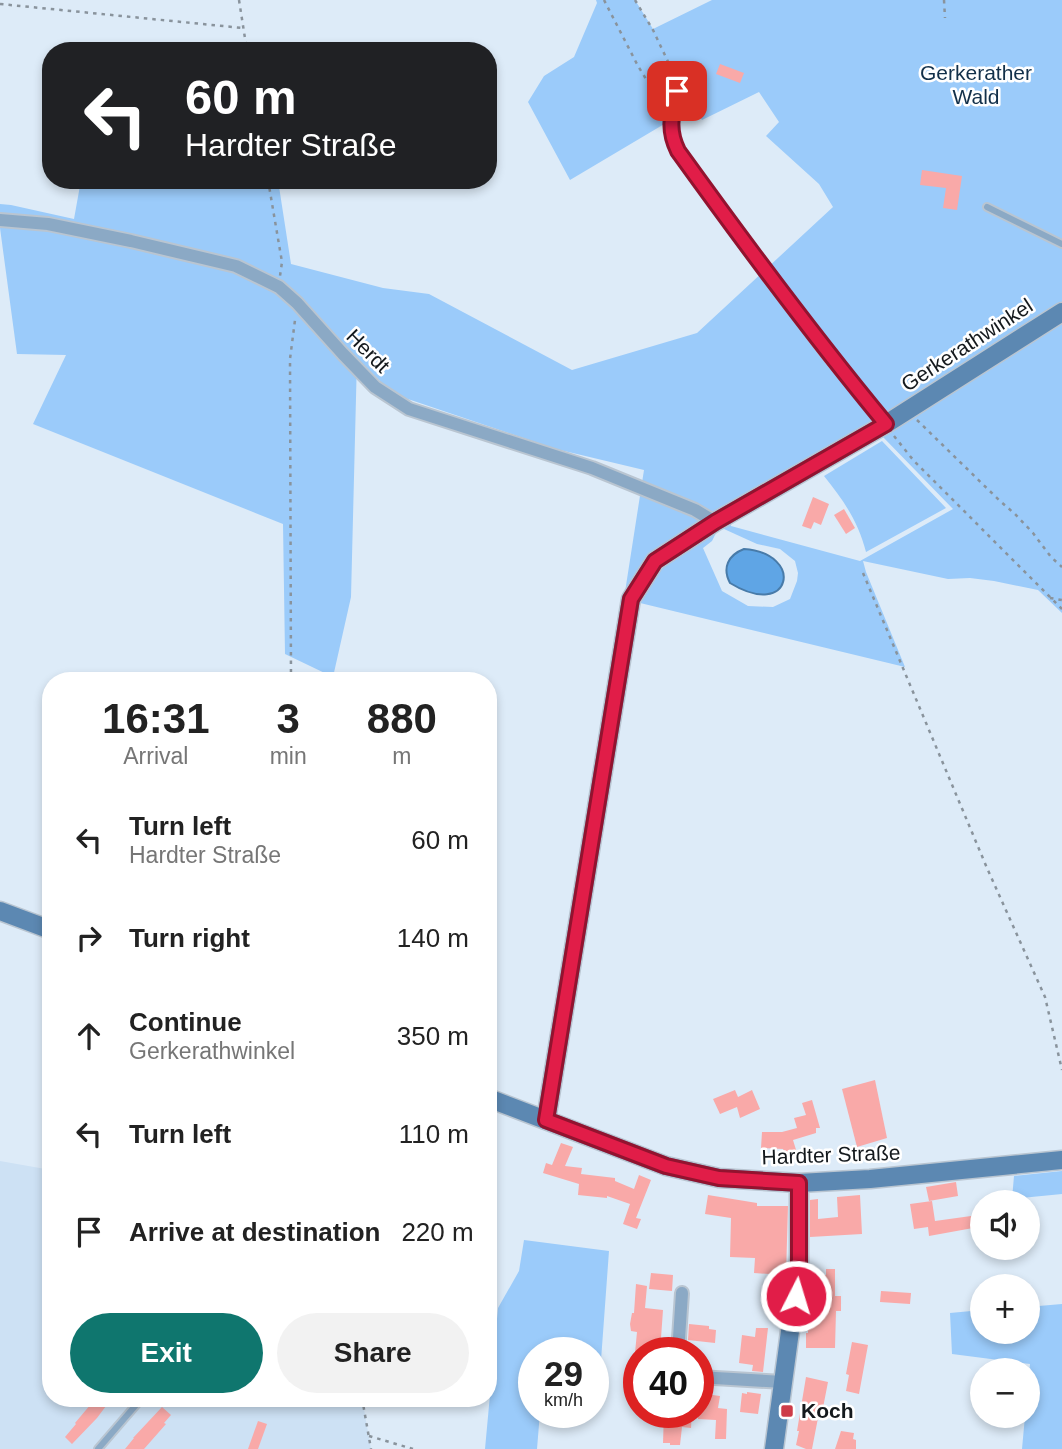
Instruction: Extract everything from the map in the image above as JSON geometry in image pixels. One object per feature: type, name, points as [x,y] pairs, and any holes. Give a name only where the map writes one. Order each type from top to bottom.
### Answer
[{"type":"street","points":[[676,77],[677,91],[671,120],[672,139],[678,151],[827,353],[886,424]]},
{"type":"street","name":"Herdt","points":[[0,220],[48,224],[236,265],[279,286],[375,387],[409,409],[592,468],[695,510],[715,522]]},
{"type":"street","name":"Gerkerathwinkel","points":[[546,1120],[631,599],[655,561],[715,522],[886,424],[1062,312]]},
{"type":"street","points":[[0,911],[42,927]]},
{"type":"street","name":"Hardter Straße","points":[[497,1101],[666,1166],[719,1178],[799,1183],[870,1179],[1062,1160]]},
{"type":"street","points":[[774,1449],[799,1265],[799,1183]]},
{"type":"street","points":[[679,1337],[682,1293]]},
{"type":"street","points":[[714,1378],[783,1382]]},
{"type":"lane","points":[[987,207],[1062,244]]},
{"type":"lane","points":[[98,1449],[134,1407]]},
{"type":"path","points":[[239,0],[245,42]]},
{"type":"path","points":[[604,0],[671,120]]},
{"type":"path","points":[[635,0],[676,77]]},
{"type":"path","points":[[944,0],[945,18]]},
{"type":"path","points":[[0,4],[243,28]]},
{"type":"path","points":[[270,189],[282,262],[279,286]]},
{"type":"path","points":[[291,672],[290,359],[297,303]]},
{"type":"path","points":[[908,410],[1015,514],[1062,567]]},
{"type":"path","points":[[886,424],[914,461],[1062,609]]},
{"type":"path","points":[[863,573],[987,868],[1045,997],[1062,1070]]},
{"type":"path","points":[[1050,598],[1062,600]]},
{"type":"path","points":[[364,1407],[371,1449]]},
{"type":"path","points":[[369,1436],[413,1449]]},
{"type":"shaded area","points":[[744,549],[763,553],[776,561],[783,572],[783,582],[778,590],[767,594],[751,593],[730,583],[727,567],[730,558]]},
{"type":"shaded area","points":[[0,1161],[42,1168],[42,1407],[364,1407],[371,1449],[0,1449]]},
{"type":"green space","name":"Gerkerather Wald","points":[[596,0],[635,0],[653,29],[712,0],[1062,0],[1062,613],[1038,590],[970,578],[948,579],[863,561],[905,667],[636,602],[625,592],[644,470],[556,449],[393,394],[357,358],[351,597],[334,672],[323,672],[285,654],[283,524],[33,424],[66,355],[17,354],[0,228],[0,204],[74,219],[79,189],[279,189],[291,264],[383,288],[429,294],[572,370],[697,333],[833,207],[819,184],[766,136],[779,122],[759,92],[702,120],[676,78],[671,120],[570,180],[528,102],[544,76],[574,57]],"holes":[[[883,437],[953,509],[860,561],[731,526],[730,521]],[[724,529],[757,544],[780,549],[795,561],[797,581],[790,599],[773,607],[748,606],[722,591],[703,548],[712,541],[717,531]]]},
{"type":"green space","points":[[882,441],[946,508],[866,552],[849,512],[824,476]]},
{"type":"green space","points":[[1062,1171],[1062,1194],[1040,1196],[1040,1190],[1013,1190],[1014,1176]]},
{"type":"green space","points":[[524,1240],[609,1251],[603,1337],[518,1337],[518,1428],[539,1428],[537,1449],[485,1449],[489,1407],[497,1407],[498,1308],[519,1271]]},
{"type":"green space","points":[[1062,1304],[1062,1449],[1022,1449],[1024,1428],[1040,1428],[1040,1358],[983,1358],[952,1354],[950,1313],[970,1311],[970,1344],[1040,1344],[1040,1306]]},
{"type":"building","points":[[720,64],[744,73],[740,83],[716,74]]},
{"type":"building","points":[[922,170],[962,176],[957,210],[943,208],[946,188],[920,185]]},
{"type":"building","points":[[813,497],[829,504],[821,525],[814,522],[811,529],[802,526]]},
{"type":"building","points":[[844,509],[855,528],[846,534],[834,515]]},
{"type":"building","points":[[875,1080],[887,1138],[857,1147],[842,1089]]},
{"type":"building","points":[[735,1090],[738,1097],[752,1090],[760,1109],[740,1118],[737,1107],[720,1114],[713,1099]]},
{"type":"building","points":[[812,1100],[820,1128],[816,1128],[816,1133],[793,1140],[797,1153],[786,1156],[783,1149],[761,1148],[762,1132],[782,1132],[797,1128],[794,1118],[806,1115],[802,1103]]},
{"type":"building","points":[[561,1143],[573,1147],[565,1166],[582,1168],[581,1174],[615,1178],[615,1181],[634,1189],[639,1175],[651,1180],[636,1218],[641,1219],[637,1229],[623,1224],[630,1204],[607,1196],[578,1195],[579,1184],[543,1173],[546,1163],[552,1165]]},
{"type":"building","points":[[956,1182],[958,1196],[929,1201],[926,1187]]},
{"type":"building","points":[[708,1195],[757,1203],[757,1206],[788,1206],[786,1275],[754,1273],[755,1258],[730,1257],[731,1218],[705,1214]]},
{"type":"building","points":[[860,1195],[862,1234],[810,1237],[810,1200],[818,1199],[818,1219],[838,1217],[837,1197]]},
{"type":"building","points":[[932,1201],[935,1221],[970,1216],[970,1229],[929,1236],[928,1227],[914,1229],[910,1204]]},
{"type":"building","points":[[826,1269],[835,1269],[835,1296],[841,1296],[841,1311],[836,1311],[835,1348],[806,1348],[808,1314],[812,1308],[813,1275],[826,1275]]},
{"type":"building","points":[[651,1273],[673,1275],[672,1291],[649,1289]]},
{"type":"building","points":[[636,1284],[647,1286],[645,1308],[663,1310],[661,1337],[637,1337],[637,1332],[631,1331],[630,1324],[634,1313]]},
{"type":"building","points":[[881,1291],[911,1293],[910,1304],[880,1302]]},
{"type":"building","points":[[689,1324],[709,1326],[709,1329],[716,1330],[715,1343],[714,1337],[688,1337]]},
{"type":"building","points":[[756,1328],[768,1328],[763,1372],[752,1371],[753,1365],[739,1363],[742,1335],[755,1337]]},
{"type":"building","points":[[852,1342],[868,1345],[859,1394],[846,1391]]},
{"type":"building","points":[[806,1377],[828,1382],[812,1449],[796,1445]]},
{"type":"building","points":[[742,1393],[761,1394],[758,1414],[740,1412]]},
{"type":"building","points":[[714,1395],[720,1396],[718,1408],[727,1409],[726,1439],[715,1439]]},
{"type":"building","points":[[88,1407],[105,1407],[72,1444],[65,1437]]},
{"type":"building","points":[[162,1407],[171,1415],[144,1449],[125,1449],[133,1438]]},
{"type":"building","points":[[258,1421],[267,1424],[258,1449],[248,1449]]},
{"type":"building","points":[[663,1428],[682,1428],[680,1445],[663,1443]]},
{"type":"building","points":[[841,1431],[854,1433],[856,1449],[835,1449]]},
{"type":"place","name":"Koch","points":[[787,1411]]},
{"type":"route","points":[[677,91],[671,120],[672,139],[678,151],[827,353],[886,424],[715,522],[655,561],[631,599],[546,1120],[666,1166],[719,1178],[799,1183],[799,1265],[796,1296]]}]
